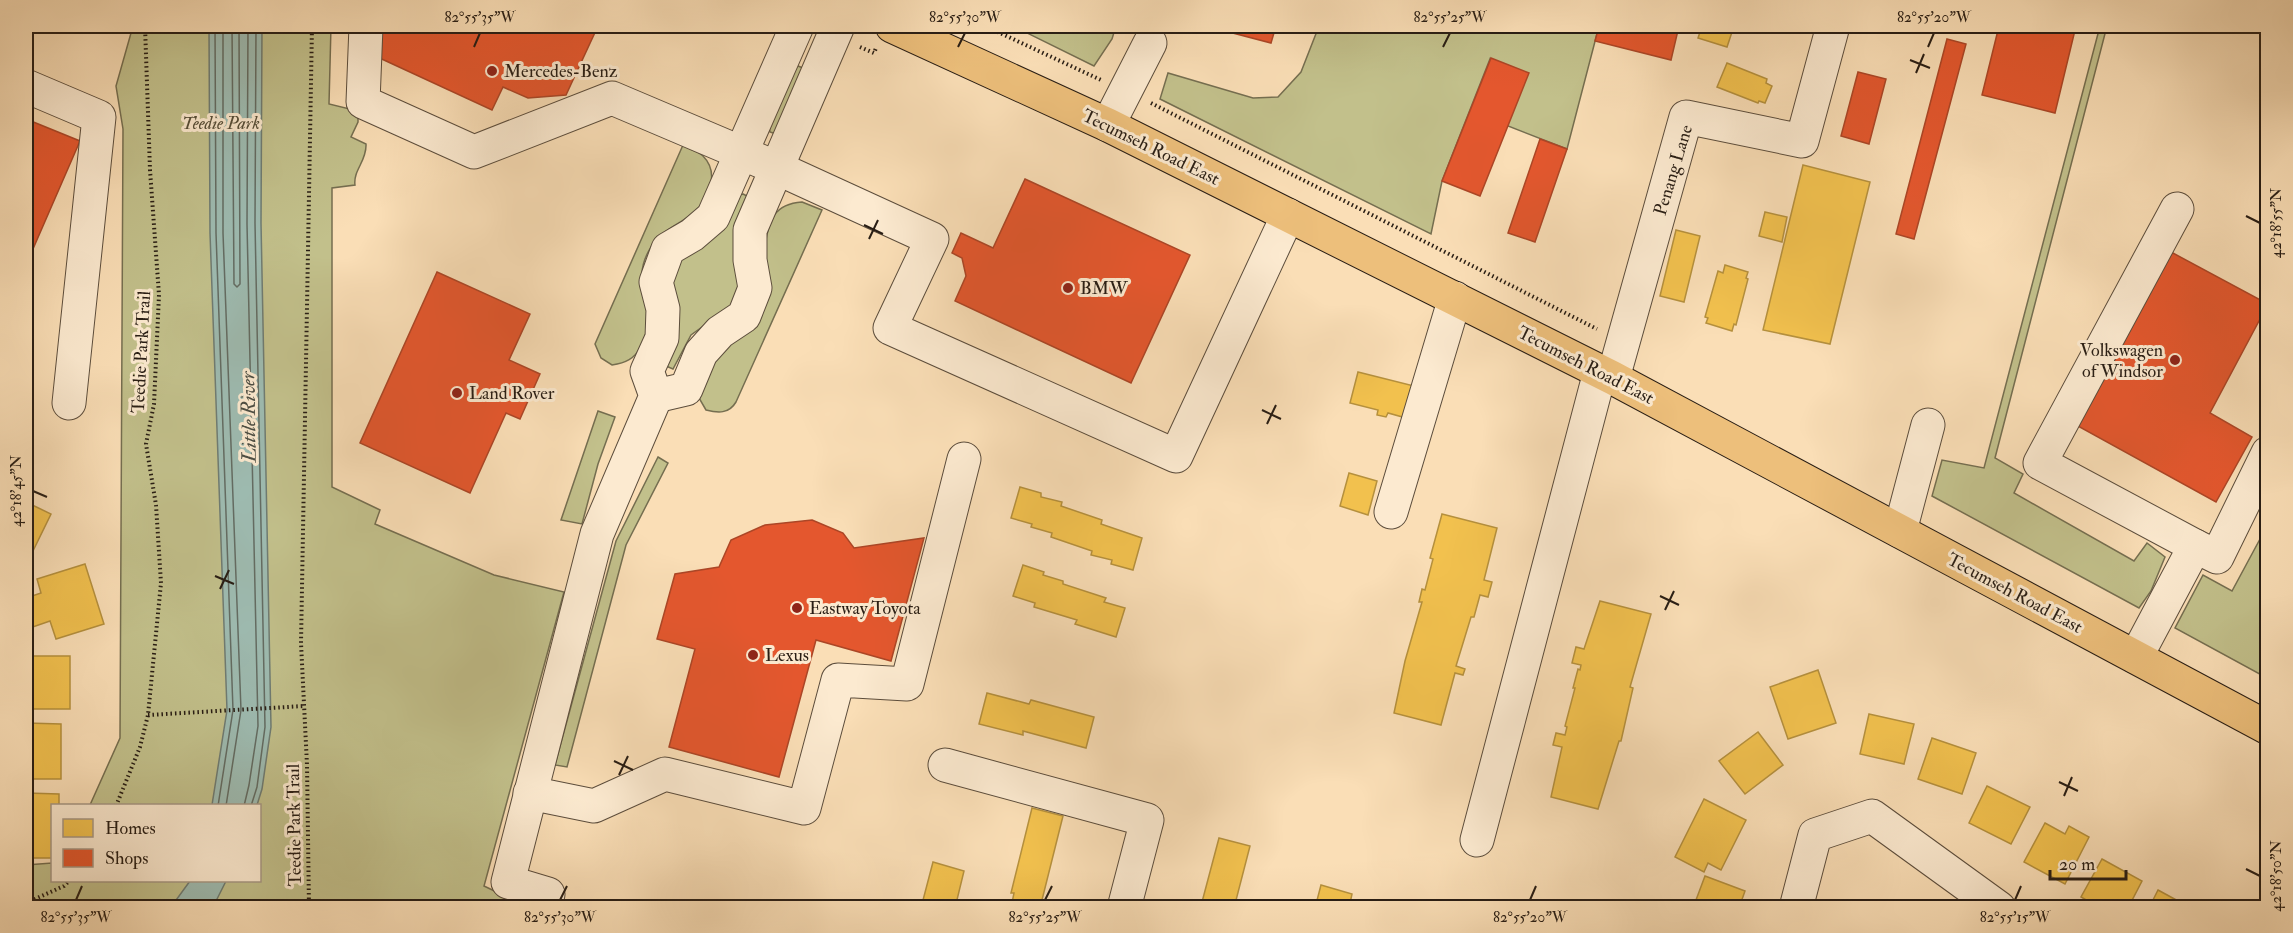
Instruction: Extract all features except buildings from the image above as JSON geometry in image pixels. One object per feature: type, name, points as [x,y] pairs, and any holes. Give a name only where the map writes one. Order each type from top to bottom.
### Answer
[{"type":"main road","name":"Tecumseh Road East","points":[[892,26],[1108,124],[1607,375],[2268,728]]},
{"type":"street","points":[[366,26],[363,102],[474,152],[612,98],[777,168],[932,239],[890,328],[1176,456],[1288,215]]},
{"type":"street","points":[[545,908],[548,894],[508,882],[597,534],[656,396],[647,370],[662,338],[663,309],[656,282],[668,249],[692,235],[713,217],[797,26]]},
{"type":"street","points":[[656,396],[686,389],[701,353],[720,332],[744,316],[755,288],[750,260],[750,230],[838,26]]},
{"type":"street","name":"Penang Lane","points":[[1477,840],[1607,375],[1623,342],[1686,117],[1802,141],[1833,26]]},
{"type":"street","points":[[1108,124],[1150,43]]},
{"type":"street","points":[[26,87],[99,117],[69,403]]},
{"type":"street","points":[[2178,209],[2040,463],[2217,557],[2268,453]]},
{"type":"street","points":[[1391,512],[1455,298]]},
{"type":"street","points":[[1900,531],[1928,425]]},
{"type":"street","points":[[530,793],[594,807],[665,774],[804,808],[838,680],[907,684],[964,459]]},
{"type":"street","points":[[2136,657],[2195,546]]},
{"type":"street","points":[[945,765],[1147,820],[1124,908]]},
{"type":"street","points":[[1796,908],[1815,835],[1872,816],[1999,908]]},
{"type":"path","name":"Teedie Park Trail","points":[[117,804],[141,747],[149,715],[161,584],[156,505],[146,444],[154,404],[159,295],[150,170],[145,26]]},
{"type":"path","name":"Teedie Park Trail","points":[[309,908],[301,643],[312,26]]},
{"type":"path","points":[[985,26],[1125,91],[1623,342]]},
{"type":"path","points":[[149,715],[303,706]]},
{"type":"path","points":[[26,903],[68,882]]},
{"type":"green space","name":"Teedie Park","points":[[133,26],[331,26],[329,104],[358,111],[358,122],[351,137],[366,144],[355,185],[332,188],[332,487],[380,510],[375,524],[494,575],[564,592],[484,886],[528,907],[26,908],[26,865],[51,863],[51,882],[261,882],[261,804],[90,804],[120,738],[123,129],[116,86]]},
{"type":"green space","points":[[1013,26],[1116,26],[1112,39],[1094,66]]},
{"type":"green space","points":[[1319,26],[1599,26],[1567,149],[1508,126],[1490,59],[1442,181],[1431,234],[1160,99],[1168,73],[1253,98],[1278,97],[1301,72]]},
{"type":"green space","points":[[2100,26],[2107,26],[1995,458],[2023,474],[2014,493],[2134,561],[2147,543],[2165,557],[2151,591],[2139,608],[1932,496],[1942,460],[1984,468]]},
{"type":"green space","points":[[795,67],[803,68],[776,134],[770,132],[769,126]]},
{"type":"green space","points":[[683,145],[701,154],[708,163],[712,178],[708,194],[699,208],[662,234],[648,252],[642,274],[648,317],[646,335],[633,357],[625,362],[612,365],[601,358],[595,344]]},
{"type":"green space","points":[[738,195],[747,196],[737,302],[691,335],[673,369],[666,366],[675,264]]},
{"type":"green space","points":[[802,202],[822,210],[736,402],[730,409],[723,412],[706,410],[699,398],[765,245],[771,221],[774,215],[785,206]]},
{"type":"green space","points":[[598,411],[615,417],[598,464],[582,524],[561,520]]},
{"type":"green space","points":[[658,457],[668,463],[626,545],[567,767],[555,765],[616,541]]},
{"type":"green space","points":[[2267,526],[2267,678],[2175,628],[2203,575],[2232,591]]},
{"type":"water","name":"Little River","points":[[209,26],[262,26],[261,223],[271,727],[262,789],[257,804],[212,804],[227,710],[210,233]]},
{"type":"water","points":[[189,882],[226,882],[213,907],[171,907]]},
{"type":"place","name":"Mercedes-Benz","points":[[492,71]]},
{"type":"place","name":"BMW","points":[[1068,288]]},
{"type":"place","name":"Volkswagen of Windsor","points":[[2175,360]]},
{"type":"place","name":"Land Rover","points":[[457,393]]},
{"type":"place","name":"Eastway Toyota","points":[[797,608]]},
{"type":"place","name":"Lexus","points":[[753,655]]}]
